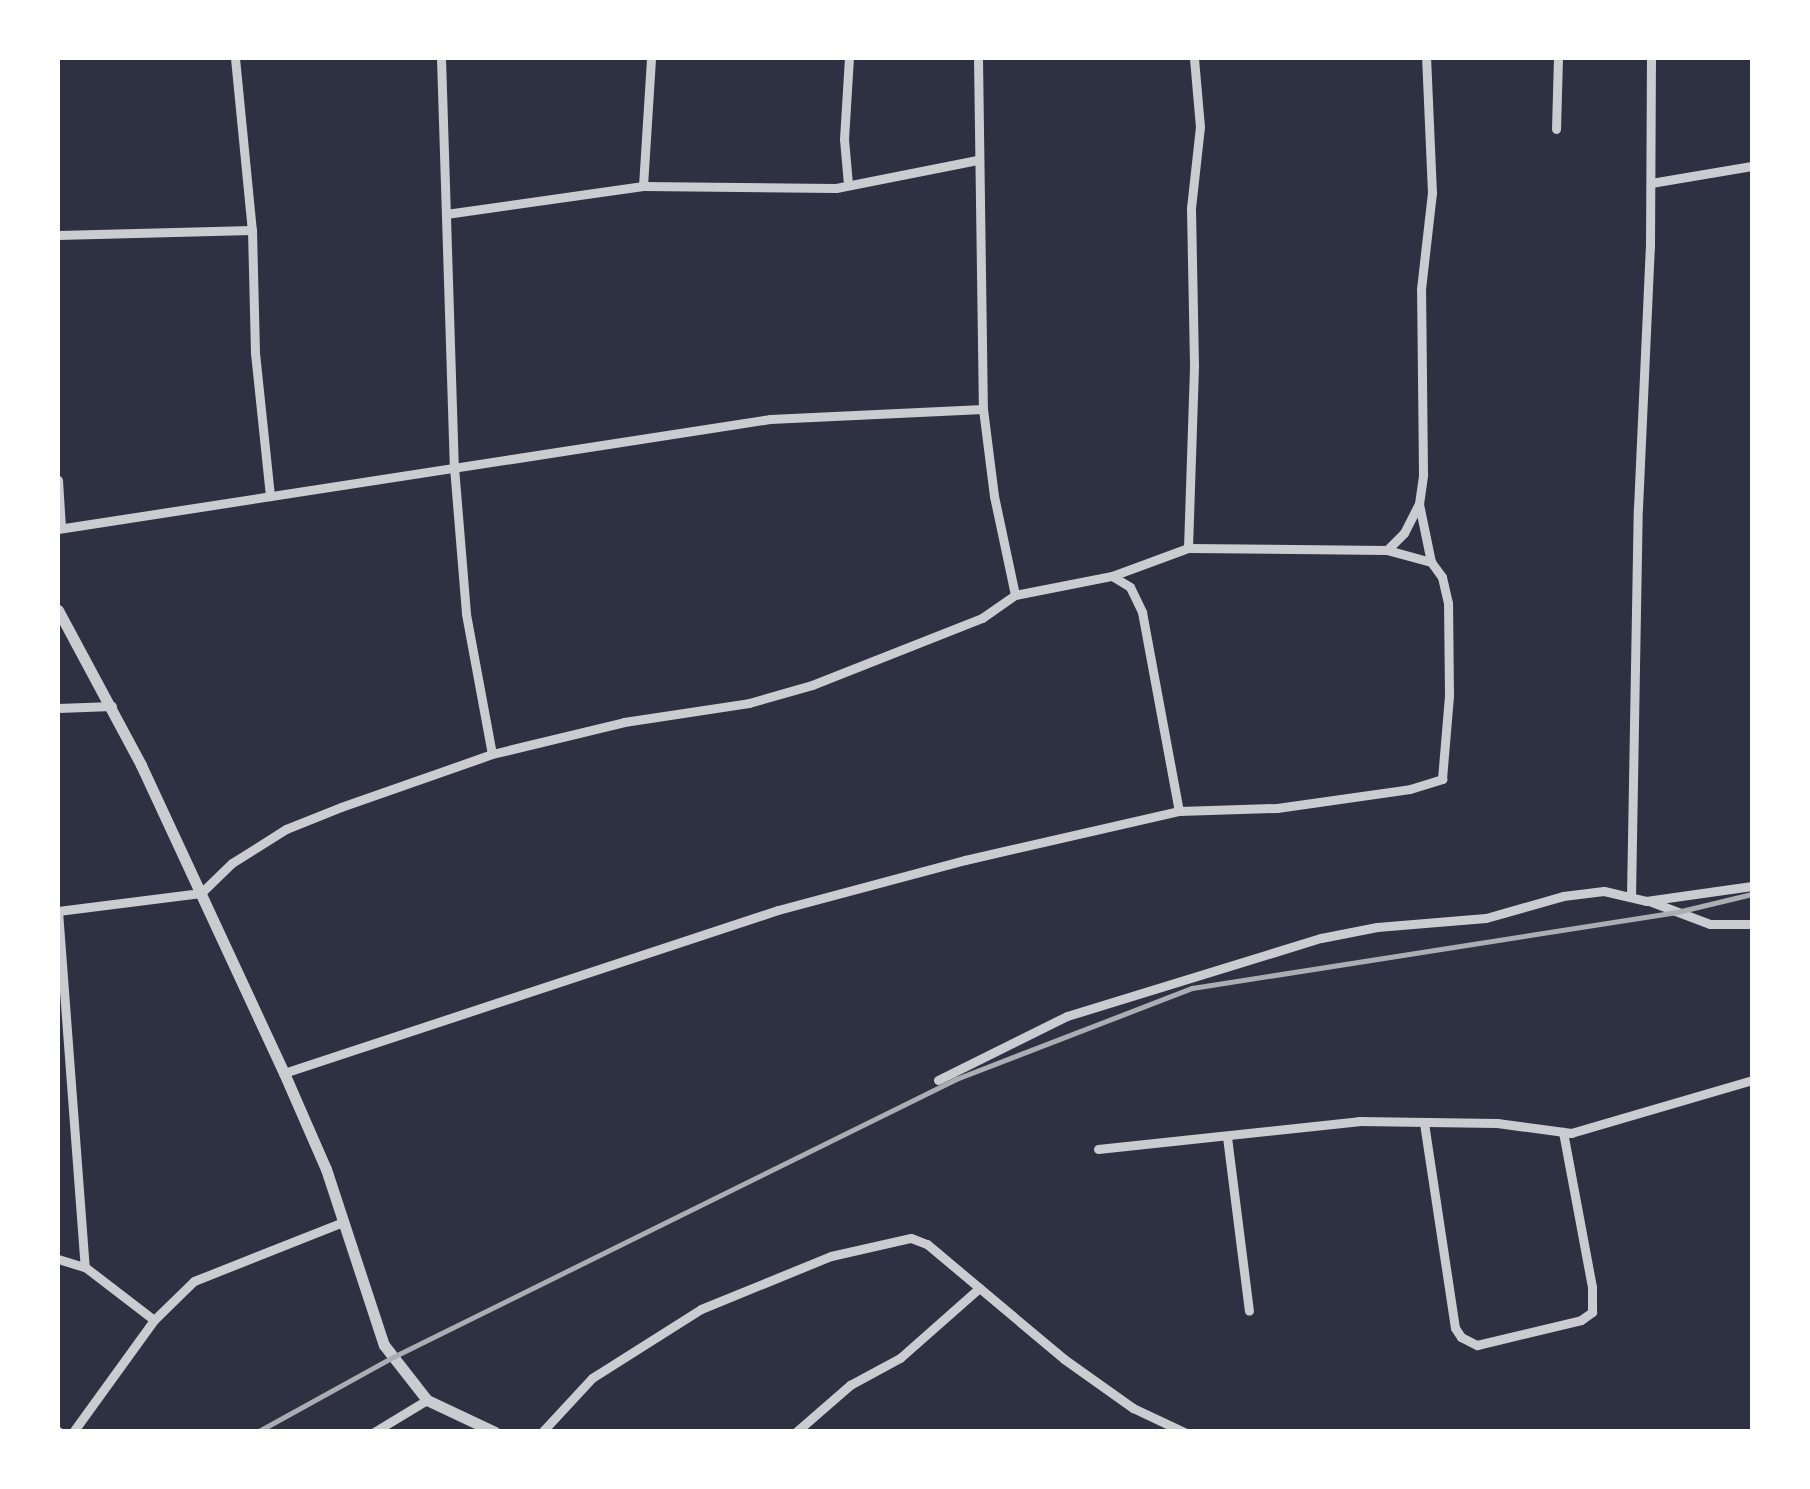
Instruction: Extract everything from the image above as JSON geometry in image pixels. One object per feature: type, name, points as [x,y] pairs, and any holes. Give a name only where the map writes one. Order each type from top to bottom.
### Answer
[{"type":"street","points":[[235,58],[252,230],[255,353],[270,496]]},
{"type":"street","points":[[441,58],[454,467],[466,614],[492,754]]},
{"type":"street","points":[[643,186],[651,58]]},
{"type":"street","points":[[848,184],[844,140],[849,58]]},
{"type":"street","points":[[978,58],[983,409],[994,496],[1015,596]]},
{"type":"street","points":[[1188,548],[1194,365],[1190,208],[1200,127],[1194,58]]},
{"type":"street","points":[[284,1073],[778,910],[964,860],[1179,811],[1277,808],[1410,789],[1442,779],[1448,695],[1448,603],[1442,578],[1431,562],[1419,504],[1426,403],[1421,289],[1432,194],[1426,58]]},
{"type":"street","points":[[1556,129],[1558,58]]},
{"type":"street","points":[[1631,897],[1651,58]]},
{"type":"street","points":[[446,214],[643,186],[848,184],[978,160]]},
{"type":"street","points":[[1651,183],[1752,166]]},
{"type":"street","points":[[58,235],[252,230]]},
{"type":"street","points":[[58,480],[60,528],[770,419],[983,409]]},
{"type":"street","points":[[1387,550],[1404,532],[1419,504]]},
{"type":"street","points":[[85,1266],[58,911],[201,893],[232,863],[286,829],[492,754],[624,722],[749,704],[812,685],[982,618],[1015,596],[1112,576],[1188,548],[1387,550],[1431,562]]},
{"type":"street","points":[[1134,566],[1130,587],[1146,630],[1179,811]]},
{"type":"street","points":[[1112,576],[1130,587]]},
{"type":"street","points":[[58,610],[112,706],[284,1073],[326,1169],[374,1327],[427,1400],[494,1432]]},
{"type":"street","points":[[58,708],[112,706]]},
{"type":"street","points":[[1646,900],[1752,886]]},
{"type":"street","points":[[938,1080],[1067,1016],[1321,938],[1376,926],[1486,918],[1564,896],[1604,892],[1646,900],[1710,924],[1752,924]]},
{"type":"street","points":[[1098,1149],[1227,1137],[1266,1128],[1496,1123],[1563,1132],[1604,1124],[1752,1080]]},
{"type":"street","points":[[1424,1123],[1454,1328],[1461,1338],[1477,1345],[1581,1320],[1592,1312],[1592,1287],[1563,1132]]},
{"type":"street","points":[[1227,1137],[1248,1311]]},
{"type":"street","points":[[73,1432],[154,1320],[194,1282],[342,1222]]},
{"type":"street","points":[[542,1432],[592,1378],[701,1309],[831,1256],[911,1238],[927,1244],[1064,1359],[1133,1408],[1184,1432]]},
{"type":"street","points":[[58,1259],[85,1266],[154,1320]]},
{"type":"street","points":[[796,1432],[850,1385],[900,1358],[979,1288]]},
{"type":"street","points":[[374,1432],[427,1400]]},
{"type":"railway","points":[[257,1432],[393,1357],[956,1079],[1192,988],[1677,912],[1752,894]]}]
